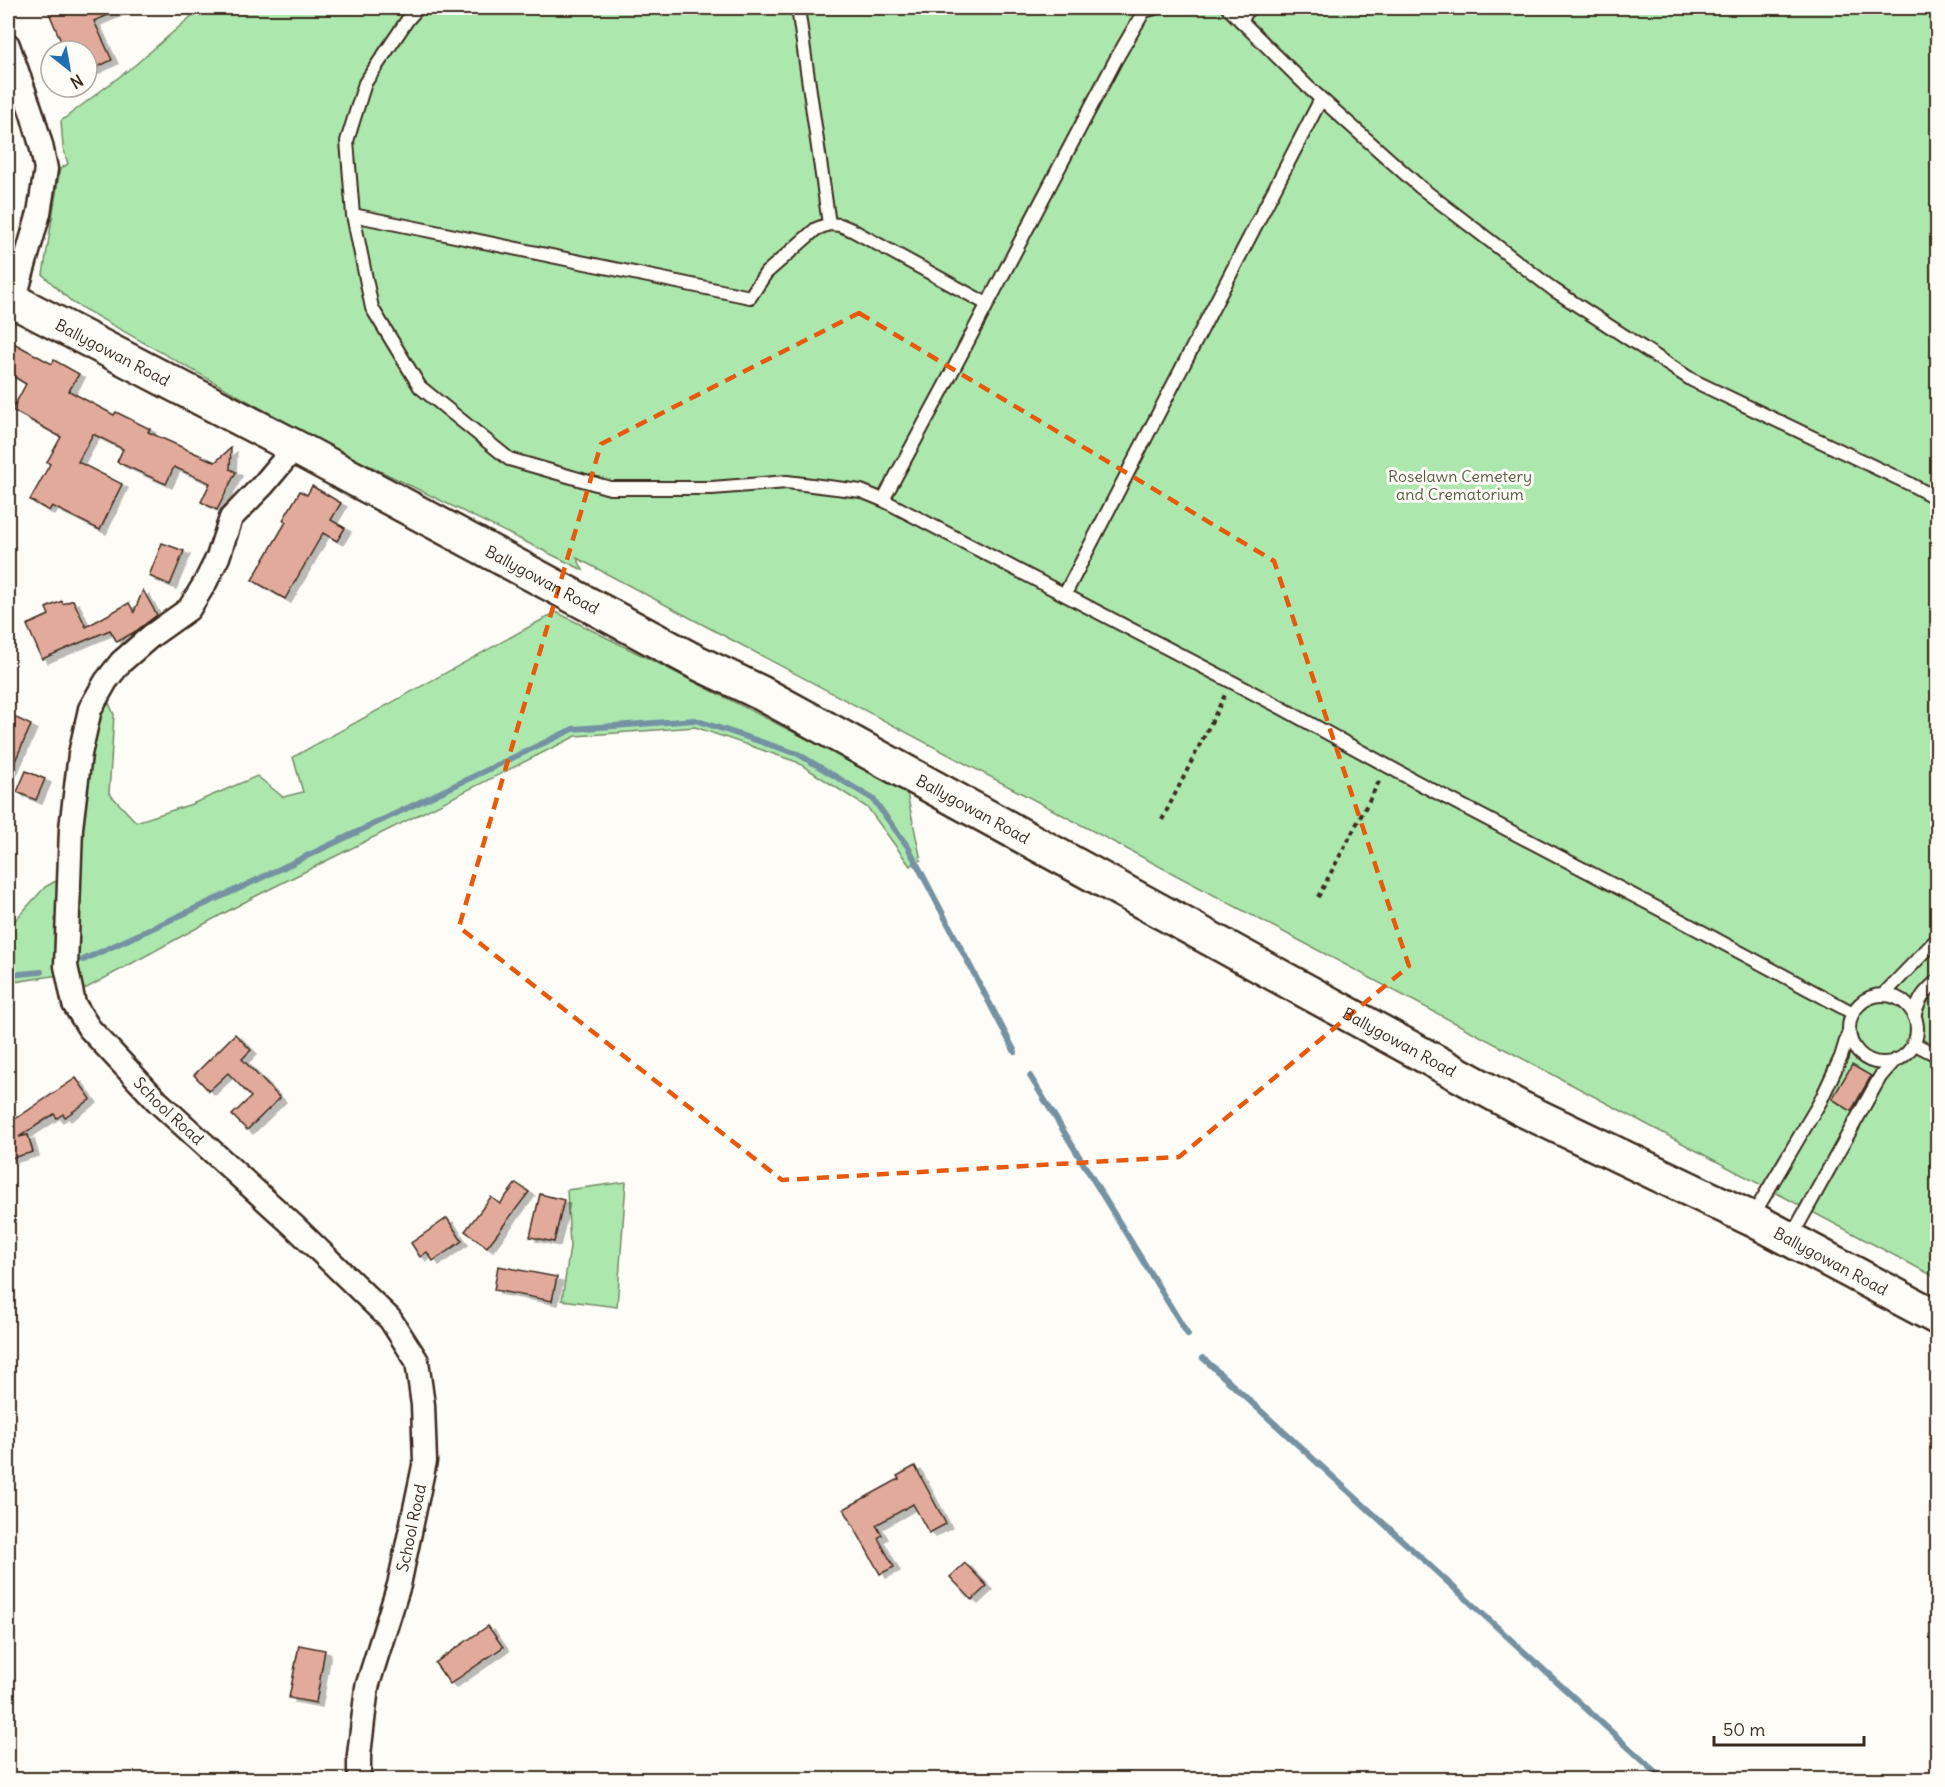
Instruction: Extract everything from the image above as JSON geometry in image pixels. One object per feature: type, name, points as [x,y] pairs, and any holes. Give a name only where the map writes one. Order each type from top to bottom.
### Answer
[{"type":"main road","name":"Ballygowan Road","points":[[11,300],[295,447],[696,662],[761,693],[1522,1109],[1752,1218],[1938,1318]]},
{"type":"street","points":[[8,45],[38,134],[46,169],[39,213],[11,300]]},
{"type":"street","name":"School Road","points":[[295,447],[231,518],[218,557],[189,609],[151,636],[121,662],[106,681],[90,709],[80,754],[71,828],[66,966],[74,1004],[89,1028],[158,1102],[294,1226],[390,1319],[417,1361],[423,1405],[425,1461],[399,1585],[367,1687],[359,1755],[359,1779]]},
{"type":"lane","points":[[418,8],[408,19],[365,83],[347,141],[353,215],[372,308],[420,387],[509,459],[610,488],[712,488],[788,482],[861,491],[883,500],[1232,682],[1853,1013]]},
{"type":"lane","points":[[798,8],[829,224]]},
{"type":"lane","points":[[883,500],[1115,61],[1144,11],[1155,8]]},
{"type":"lane","points":[[1228,8],[1321,99],[1420,187],[1545,283],[1692,380],[1938,499]]},
{"type":"lane","points":[[1241,21],[1249,8]]},
{"type":"lane","points":[[1065,594],[1321,99]]},
{"type":"lane","points":[[353,215],[750,297],[766,273],[816,229],[829,224],[840,225],[987,304]]},
{"type":"lane","points":[[1883,995],[1938,938]]},
{"type":"lane","points":[[1914,1016],[1924,992],[1938,980]]},
{"type":"lane","points":[[1752,1218],[1820,1102],[1841,1057],[1849,1032],[1850,1018],[1857,1006],[1869,998],[1883,995],[1897,998],[1908,1006],[1914,1016],[1917,1028],[1910,1050],[1896,1060],[1880,1077],[1790,1239]]},
{"type":"lane","points":[[1849,1032],[1853,1045],[1862,1056],[1874,1062],[1888,1063],[1896,1060]]},
{"type":"lane","points":[[1913,1043],[1938,1056]]},
{"type":"path","points":[[1162,820],[1232,682]]},
{"type":"path","points":[[1318,897],[1388,766]]},
{"type":"highlighted area","points":[[859,313],[1274,561],[1409,966],[1179,1157],[782,1180],[459,927],[601,444]]},
{"type":"green space","name":"Roselawn Cemetery and Crematorium","points":[[201,8],[1937,8],[1937,1278],[577,558],[583,570],[321,442],[73,303],[43,275],[60,169],[68,164],[63,147],[61,121],[90,99],[99,99],[99,92],[135,65]]},
{"type":"green space","points":[[556,612],[906,789],[921,860],[910,866],[868,808],[797,762],[695,727],[576,736],[252,898],[83,990],[77,972],[8,983],[8,928],[45,887],[54,882],[77,876],[94,728],[109,703],[114,715],[109,793],[136,822],[192,804],[257,776],[283,797],[303,792],[293,757]]},
{"type":"green space","points":[[626,1182],[617,1307],[562,1300],[570,1247],[567,1190]]},
{"type":"building","points":[[47,8],[125,8],[94,21],[112,60],[99,66],[99,39],[60,39]]},
{"type":"building","points":[[8,340],[52,364],[54,360],[79,374],[69,391],[114,415],[116,412],[150,429],[148,432],[215,462],[231,448],[230,469],[236,472],[217,510],[201,502],[210,483],[174,467],[166,484],[117,462],[123,449],[93,434],[78,462],[122,484],[100,530],[52,506],[49,511],[30,500],[50,464],[47,462],[61,437],[12,410],[26,384],[8,373]]},
{"type":"building","points":[[312,486],[341,503],[331,520],[345,528],[337,541],[323,533],[285,599],[252,580],[286,522],[283,520],[300,491],[307,495]]},
{"type":"building","points":[[162,543],[184,551],[170,585],[149,576]]},
{"type":"building","points":[[143,590],[157,615],[136,631],[117,642],[110,630],[42,659],[27,625],[49,615],[46,608],[62,601],[63,604],[73,600],[86,627],[129,603],[134,612]]},
{"type":"building","points":[[8,714],[31,725],[8,777]]},
{"type":"building","points":[[26,771],[45,779],[36,800],[17,792]]},
{"type":"building","points":[[235,1034],[251,1050],[242,1059],[280,1098],[247,1130],[232,1115],[251,1097],[228,1073],[209,1091],[194,1075]]},
{"type":"building","points":[[1852,1065],[1871,1076],[1851,1111],[1832,1099]]},
{"type":"building","points":[[76,1078],[91,1099],[65,1117],[63,1114],[57,1118],[54,1114],[19,1137],[28,1135],[33,1152],[8,1159],[8,1140],[15,1138],[8,1124]]},
{"type":"building","points":[[516,1183],[529,1192],[487,1247],[465,1231],[491,1197],[500,1204]]},
{"type":"building","points":[[540,1194],[564,1200],[554,1242],[530,1237]]},
{"type":"building","points":[[447,1218],[462,1241],[433,1261],[427,1252],[420,1257],[411,1243]]},
{"type":"building","points":[[498,1266],[557,1277],[552,1301],[494,1290]]},
{"type":"building","points":[[915,1466],[946,1524],[929,1533],[913,1504],[876,1525],[882,1535],[878,1538],[894,1567],[880,1574],[844,1509],[899,1479],[897,1476]]},
{"type":"building","points":[[965,1563],[987,1586],[972,1600],[950,1577]]},
{"type":"building","points":[[488,1626],[503,1647],[450,1684],[435,1663]]},
{"type":"building","points":[[299,1645],[325,1650],[316,1703],[289,1698]]},
{"type":"waterway","points":[[83,960],[573,729],[695,720],[798,754],[873,799],[908,847],[1015,1052]]},
{"type":"waterway","points":[[8,975],[41,972]]},
{"type":"waterway","points":[[1030,1076],[1188,1335]]},
{"type":"waterway","points":[[1203,1358],[1664,1780]]}]
